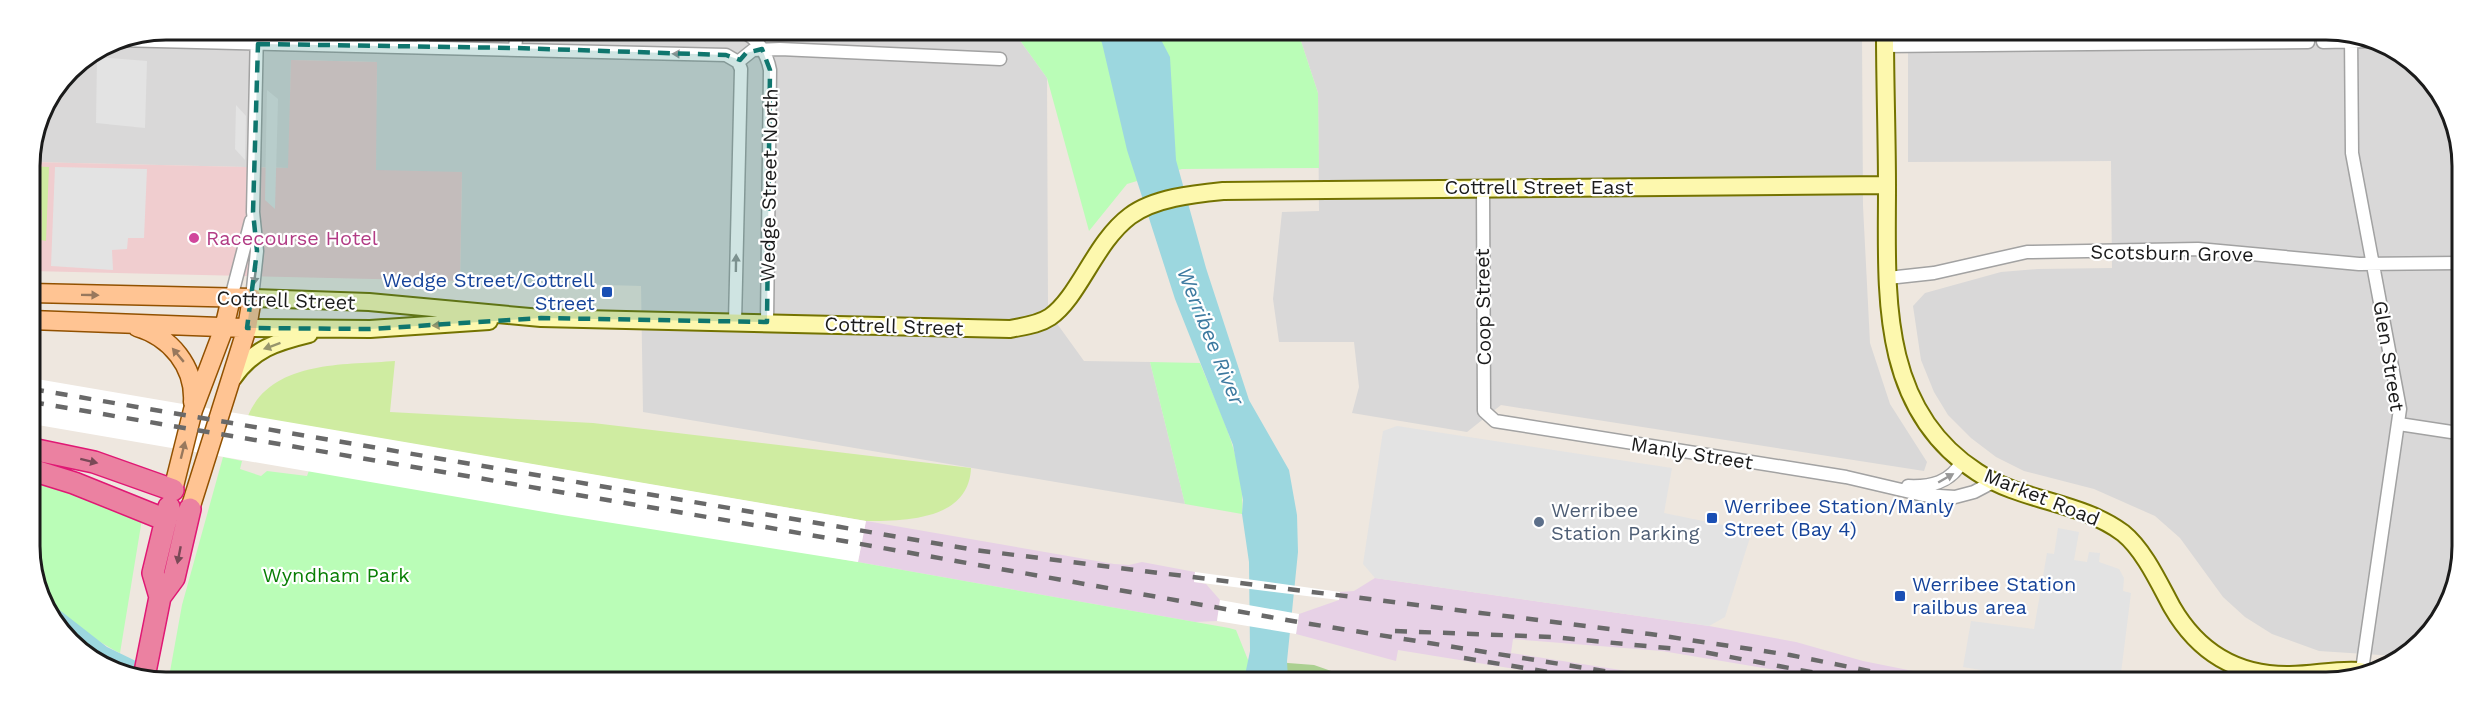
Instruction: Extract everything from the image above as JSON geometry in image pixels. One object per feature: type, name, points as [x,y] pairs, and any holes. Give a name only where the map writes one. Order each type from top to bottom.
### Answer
[{"type":"highway","points":[[40,451],[94,462],[173,490],[190,509]]},
{"type":"highway","points":[[40,473],[74,483],[166,520],[190,509]]},
{"type":"highway","points":[[160,597],[153,573],[173,490]]},
{"type":"highway","points":[[146,669],[160,597],[174,578],[190,509]]},
{"type":"main road","name":"Cottrell Street","points":[[41,293],[252,298]]},
{"type":"main road","points":[[173,490],[193,410],[224,328],[231,298]]},
{"type":"main road","points":[[190,509],[247,328],[252,298]]},
{"type":"main road","name":"Cottrell Street","points":[[41,320],[247,328]]},
{"type":"main road","points":[[121,323],[153,333],[180,355],[191,380],[193,410]]},
{"type":"street","points":[[252,298],[257,251],[253,212],[258,40]]},
{"type":"street","points":[[423,40],[423,46]]},
{"type":"street","points":[[516,40],[516,48]]},
{"type":"street","points":[[755,40],[762,49]]},
{"type":"street","name":"Market Road","points":[[1885,40],[1890,330],[1907,388],[1937,437],[1962,461],[1993,482],[2020,494],[2092,515],[2113,526],[2131,540],[2185,629],[2206,650],[2229,664],[2267,671]]},
{"type":"street","points":[[2183,40],[2308,42]]},
{"type":"street","points":[[157,41],[516,48],[726,56],[738,62],[746,53],[762,49],[1000,59]]},
{"type":"street","points":[[2323,42],[2332,41]]},
{"type":"street","name":"Glen Street","points":[[2351,44],[2352,153],[2400,409],[2362,666]]},
{"type":"street","name":"Wedge Street North","points":[[762,49],[770,70],[767,322]]},
{"type":"street","name":"Wedge Street North","points":[[735,322],[741,69],[738,62]]},
{"type":"street","name":"Cottrell Street East","points":[[1191,195],[1223,190],[1887,185]]},
{"type":"street","name":"Coop Street","points":[[1483,188],[1484,411],[1495,421]]},
{"type":"street","name":"Cottrell Street","points":[[252,298],[369,302],[541,318],[1010,329],[1033,325],[1051,316],[1069,296],[1097,250],[1121,223],[1143,208],[1191,195]]},
{"type":"street","points":[[231,298],[253,212]]},
{"type":"street","name":"Scotsburn Grove","points":[[1888,278],[1934,273],[2027,252],[2220,250],[2373,264],[2452,262]]},
{"type":"street","name":"Cottrell Street","points":[[247,328],[370,329],[541,318]]},
{"type":"street","points":[[229,383],[245,360],[255,354],[293,338],[328,329]]},
{"type":"street","name":"Manly Street","points":[[1495,421],[1888,486],[1923,495],[1955,497],[1974,492],[1993,482]]},
{"type":"street","points":[[2399,424],[2452,432]]},
{"type":"street","name":"Manly Street","points":[[1888,486],[1932,485],[1954,474],[1962,461]]},
{"type":"street","name":"Market Road","points":[[2322,671],[2344,670]]},
{"type":"highlighted area","points":[[258,44],[515,48],[726,55],[740,60],[746,53],[762,49],[770,70],[767,322],[541,318],[370,329],[247,328],[257,251],[253,212]]},
{"type":"shaded area","points":[[167,40],[1020,40],[1047,78],[1048,306],[1058,325],[1084,361],[1150,362],[1185,504],[643,412],[641,286],[460,281],[462,173],[375,171],[377,62],[291,60],[289,168],[41,162],[41,158],[50,118],[57,104],[77,77],[104,57],[118,50],[150,42]]},
{"type":"shaded area","points":[[1301,40],[1862,40],[1863,206],[1870,343],[1890,404],[1927,462],[1924,471],[1501,405],[1467,432],[1352,413],[1359,387],[1354,342],[1279,342],[1273,299],[1282,212],[1319,211],[1318,93]]},
{"type":"shaded area","points":[[1908,40],[2325,40],[2374,50],[2388,57],[2415,77],[2430,97],[2445,126],[2452,167],[2452,545],[2442,594],[2435,608],[2415,635],[2386,655],[2319,651],[2272,634],[2245,617],[2223,597],[2180,538],[2155,516],[2094,489],[2024,471],[1996,457],[1971,438],[1948,415],[1934,392],[1921,360],[1913,306],[1925,293],[2001,272],[2112,268],[2111,161],[1908,162]]},
{"type":"shaded area","points":[[103,58],[147,61],[145,128],[96,123],[97,62]]},
{"type":"shaded area","points":[[291,60],[377,62],[376,170],[462,172],[460,281],[41,271],[41,162],[288,168]]},
{"type":"shaded area","points":[[267,90],[278,99],[275,209],[265,200]]},
{"type":"shaded area","points":[[236,105],[246,116],[245,160],[235,149]]},
{"type":"shaded area","points":[[55,167],[147,169],[144,238],[128,238],[127,249],[112,250],[113,270],[51,266]]},
{"type":"shaded area","name":"Werribee Station Parking","points":[[1397,426],[1672,468],[1664,513],[1752,531],[1725,617],[1709,626],[1375,578],[1363,564],[1383,431]]},
{"type":"shaded area","points":[[866,521],[1114,564],[1129,565],[1142,562],[1195,572],[1194,582],[1206,584],[1220,600],[1217,621],[1195,622],[858,562]]},
{"type":"shaded area","points":[[2058,528],[2079,532],[2074,560],[2087,562],[2089,552],[2100,553],[2099,562],[2119,569],[2124,578],[2123,591],[2131,593],[2121,671],[1988,671],[1963,667],[1971,621],[2034,629],[2047,553],[2054,554]]},
{"type":"shaded area","points":[[1375,578],[1709,626],[1796,642],[1863,661],[1914,671],[1784,671],[1662,651],[1513,639],[1511,653],[1629,671],[1530,671],[1398,650],[1396,661],[1296,634],[1299,614],[1339,600],[1340,592],[1354,591]]},
{"type":"green space","points":[[1020,40],[1301,40],[1318,93],[1319,168],[1182,169],[1137,181],[1127,184],[1089,231],[1047,78]]},
{"type":"green space","points":[[41,167],[49,167],[46,241],[41,240]]},
{"type":"green space","points":[[395,361],[390,412],[593,423],[971,468],[968,485],[959,498],[947,508],[933,514],[899,520],[866,521],[248,416],[259,398],[274,384],[291,375],[333,365]]},
{"type":"green space","points":[[1150,362],[1200,363],[1230,437],[1240,475],[1242,514],[1185,504]]},
{"type":"green space","name":"Wyndham Park","points":[[223,457],[242,461],[240,469],[261,476],[267,471],[307,476],[311,465],[1229,628],[1236,630],[1253,671],[170,672],[182,605]]},
{"type":"green space","points":[[40,482],[142,519],[120,653],[82,630],[57,608],[43,570],[40,545]]},
{"type":"green space","points":[[1275,662],[1314,665],[1333,671],[1240,672],[1248,667]]},
{"type":"water","name":"Werribee River","points":[[1101,40],[1161,40],[1170,57],[1176,160],[1206,268],[1249,400],[1289,470],[1297,515],[1298,552],[1288,671],[1246,672],[1250,651],[1249,562],[1242,514],[1243,500],[1233,445],[1175,299],[1127,150]]},
{"type":"water","points":[[57,608],[107,647],[156,671],[134,667],[104,655],[77,635]]},
{"type":"pier","points":[[40,380],[866,521],[858,562],[562,515],[40,425]]},
{"type":"pier","points":[[1195,572],[1340,592],[1339,600],[1194,582]]},
{"type":"pier","points":[[1220,600],[1299,614],[1296,634],[1217,621]]},
{"type":"railway","points":[[40,390],[975,550],[1650,634],[1790,655],[1870,671]]},
{"type":"railway","points":[[40,403],[754,525],[1298,622],[1606,671]]},
{"type":"railway","points":[[1395,631],[1552,637],[1698,651],[1807,671]]},
{"type":"railway","points":[[1464,658],[1545,671]]},
{"type":"place","name":"Racecourse Hotel","points":[[194,238]]},
{"type":"place","name":"Wedge Street/Cottrell Street","points":[[607,292]]},
{"type":"place","name":"Werribee Station/Manly Street (Bay 4)","points":[[1712,518]]},
{"type":"place","name":"Werribee Station Parking","points":[[1539,522]]},
{"type":"place","name":"Werribee Station railbus area","points":[[1900,596]]}]
